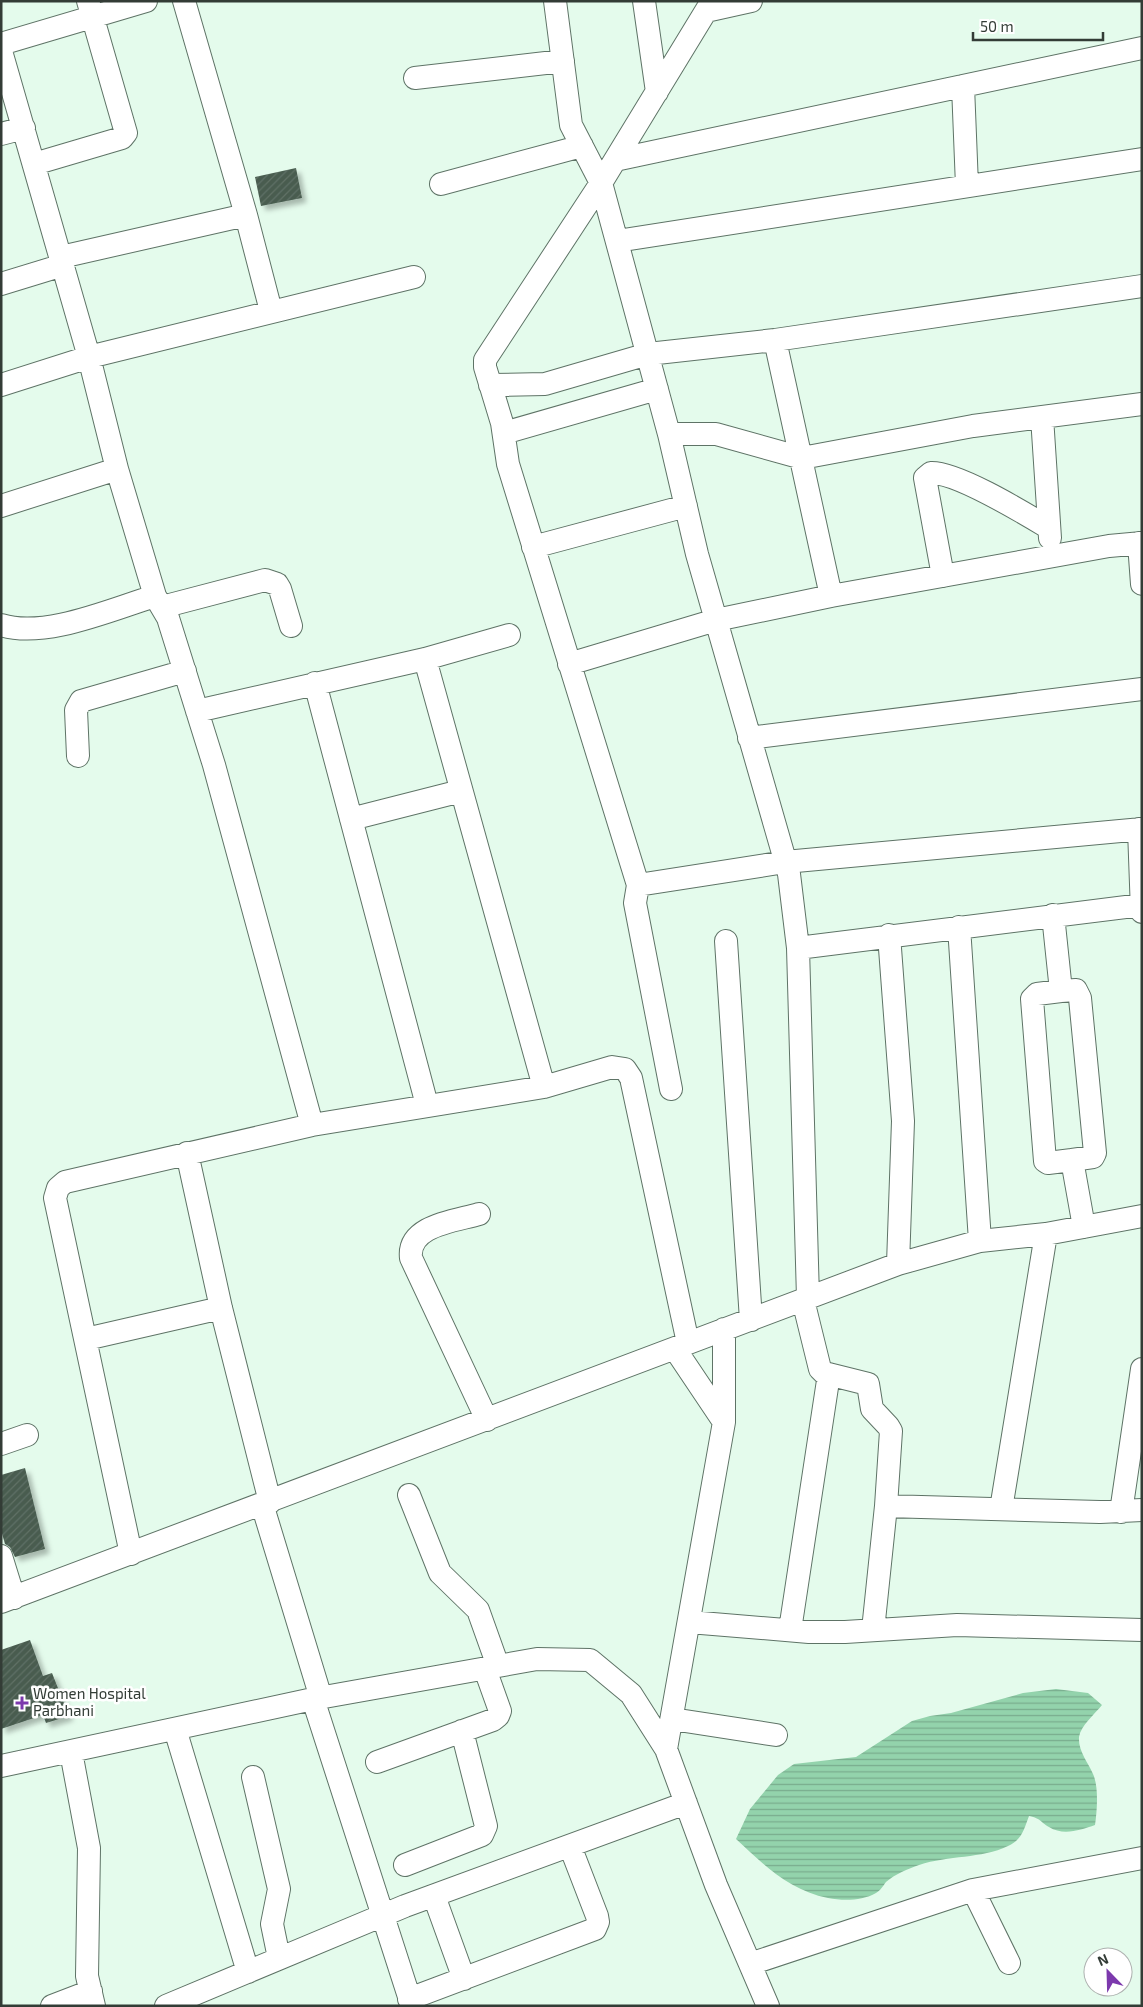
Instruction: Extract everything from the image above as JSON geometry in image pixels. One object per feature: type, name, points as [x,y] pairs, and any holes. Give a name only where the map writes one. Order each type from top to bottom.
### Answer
[{"type":"street","points":[[1,44],[90,9],[146,1]]},
{"type":"street","points":[[184,1],[246,215],[271,311]]},
{"type":"street","points":[[555,1],[571,125],[601,183],[669,434],[697,554],[789,874],[798,948],[806,1298],[820,1369],[824,1373],[868,1384],[872,1409],[890,1428],[886,1506],[873,1630]]},
{"type":"street","points":[[644,1],[657,92]]},
{"type":"street","points":[[670,1089],[635,903],[638,885],[508,464],[502,422],[485,367],[485,360],[616,160],[709,6],[751,1]]},
{"type":"street","points":[[34,164],[122,138],[126,132],[90,9]]},
{"type":"street","points":[[616,160],[1142,48]]},
{"type":"street","points":[[1,51],[89,357],[117,469],[159,601],[185,671],[214,765],[312,1125]]},
{"type":"street","points":[[415,78],[563,61]]},
{"type":"street","points":[[963,86],[967,186]]},
{"type":"street","points":[[1,134],[24,128]]},
{"type":"street","points":[[441,184],[582,146]]},
{"type":"street","points":[[617,241],[1142,159]]},
{"type":"street","points":[[1,284],[62,261],[246,215]]},
{"type":"street","points":[[1,385],[89,357],[414,277]]},
{"type":"street","points":[[490,385],[545,384],[648,354],[775,340],[1142,286]]},
{"type":"street","points":[[775,340],[831,596]]},
{"type":"street","points":[[504,433],[657,389]]},
{"type":"street","points":[[669,434],[716,434],[802,458],[974,426],[1142,404]]},
{"type":"street","points":[[1042,417],[1051,557]]},
{"type":"street","points":[[1,506],[117,469]]},
{"type":"street","points":[[943,576],[925,478],[931,473],[952,476],[1021,511],[1049,528]]},
{"type":"street","points":[[533,547],[686,506]]},
{"type":"street","points":[[569,664],[716,620],[831,596],[1109,546],[1140,543],[1142,584]]},
{"type":"street","points":[[1,625],[23,629],[62,625],[159,601],[265,580],[276,584],[280,588],[291,626]]},
{"type":"street","points":[[197,711],[425,659],[509,636]]},
{"type":"street","points":[[425,659],[544,1087]]},
{"type":"street","points":[[78,756],[76,710],[81,702],[185,671]]},
{"type":"street","points":[[315,683],[428,1105]]},
{"type":"street","points":[[749,738],[1142,689]]},
{"type":"street","points":[[351,819],[461,791]]},
{"type":"street","points":[[638,885],[785,862],[1140,829],[1142,912]]},
{"type":"street","points":[[798,948],[889,935],[1141,905]]},
{"type":"street","points":[[1053,915],[1061,990]]},
{"type":"street","points":[[959,927],[980,1241]]},
{"type":"street","points":[[889,935],[903,1121],[898,1264]]},
{"type":"street","points":[[726,941],[750,1320]]},
{"type":"street","points":[[1061,990],[1076,990],[1080,995],[1095,1153],[1093,1157],[1072,1160],[1048,1163],[1045,1161],[1032,999],[1036,994],[1061,990]]},
{"type":"street","points":[[131,1554],[55,1198],[58,1188],[65,1182],[76,1178],[312,1125],[544,1087],[612,1067],[626,1069],[629,1074],[681,1346],[724,1422]]},
{"type":"street","points":[[187,1153],[220,1308],[266,1503],[317,1699],[410,2002],[464,1979],[595,1929],[598,1916],[570,1846]]},
{"type":"street","points":[[1072,1160],[1084,1227]]},
{"type":"street","points":[[480,1214],[433,1228],[418,1235],[410,1250],[411,1258],[487,1420]]},
{"type":"street","points":[[1,1556],[8,1600],[898,1264],[980,1241],[1046,1234],[1142,1216]]},
{"type":"street","points":[[1001,1509],[1046,1234]]},
{"type":"street","points":[[86,1339],[220,1308]]},
{"type":"street","points":[[666,1749],[724,1422],[724,1329]]},
{"type":"street","points":[[886,1506],[1131,1511],[1142,1369]]},
{"type":"street","points":[[790,1630],[829,1374]]},
{"type":"street","points":[[1,1444],[27,1435]]},
{"type":"street","points":[[377,1762],[493,1720],[500,1711],[492,1667],[478,1610],[440,1573],[409,1495]]},
{"type":"street","points":[[689,1622],[818,1632],[957,1625],[1142,1630]]},
{"type":"street","points":[[1,1766],[317,1699],[492,1667],[537,1659],[590,1660],[631,1694],[666,1749],[716,1885],[768,2006]]},
{"type":"street","points":[[672,1719],[776,1735]]},
{"type":"street","points":[[176,1729],[248,1972]]},
{"type":"street","points":[[405,1865],[482,1835],[485,1831],[486,1826],[462,1731]]},
{"type":"street","points":[[52,2006],[92,1998],[87,1976],[89,1848],[71,1752]]},
{"type":"street","points":[[254,1777],[279,1890],[272,1924],[279,1958]]},
{"type":"street","points":[[166,2006],[383,1915],[686,1803]]},
{"type":"street","points":[[750,1964],[973,1890],[1142,1858]]},
{"type":"street","points":[[973,1890],[1009,1964]]},
{"type":"street","points":[[434,1896],[464,1979]]},
{"type":"shaded area","points":[[1056,1689],[1088,1693],[1102,1705],[1085,1724],[1079,1737],[1082,1752],[1095,1779],[1097,1806],[1095,1825],[1066,1832],[1054,1830],[1040,1820],[1029,1816],[1024,1830],[1013,1844],[987,1853],[919,1865],[893,1877],[871,1896],[852,1900],[828,1898],[789,1883],[736,1839],[750,1809],[778,1775],[794,1764],[856,1757],[912,1721],[951,1713],[1023,1693]]},
{"type":"building","points":[[296,168],[302,198],[261,206],[255,177]]},
{"type":"building","points":[[25,1468],[45,1549],[15,1557],[10,1547],[5,1544],[1,1530],[1,1475]]},
{"type":"building","points":[[30,1640],[43,1676],[52,1673],[69,1716],[46,1723],[43,1715],[1,1729],[1,1650]]},
{"type":"place","name":"Women Hospital Parbhani","points":[[22,1703]]}]
